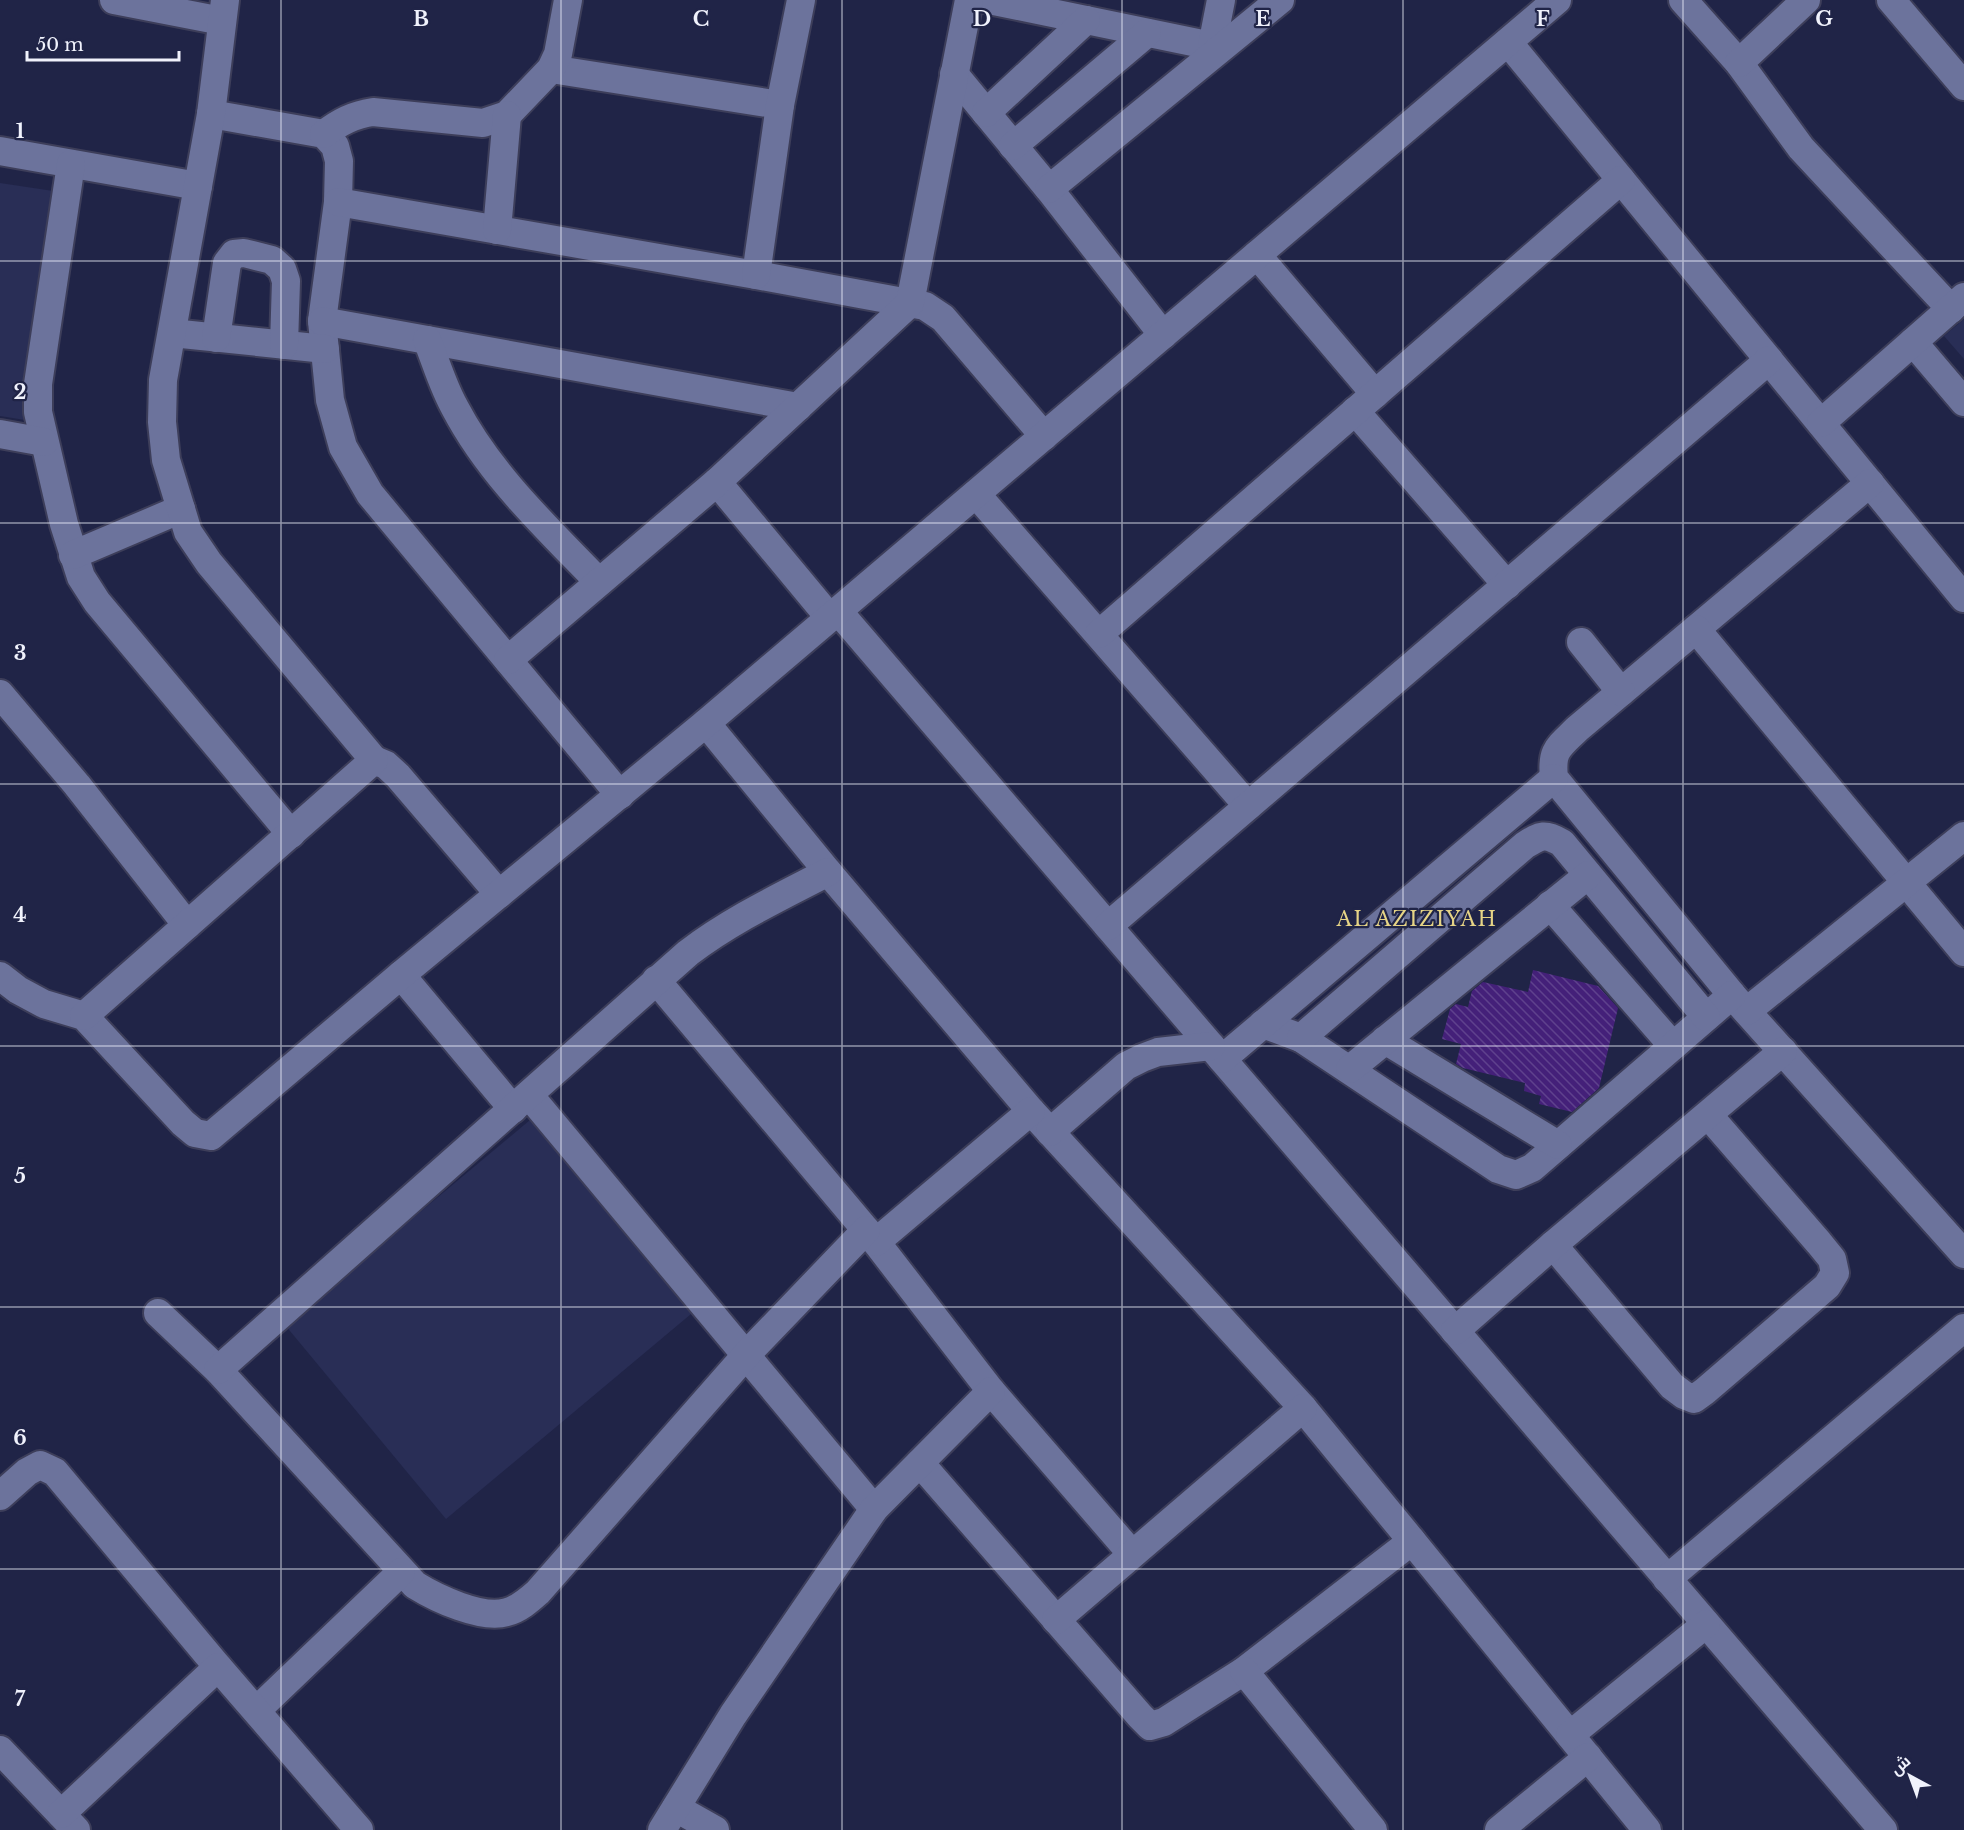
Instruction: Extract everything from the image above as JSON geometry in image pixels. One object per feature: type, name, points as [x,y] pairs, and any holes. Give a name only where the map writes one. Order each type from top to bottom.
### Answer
[{"type":"street","points":[[114,0],[223,11],[211,114],[163,380],[162,422],[166,460],[188,532],[209,563],[374,760],[386,765],[398,776],[499,894]]},
{"type":"street","points":[[324,134],[344,120],[358,114],[373,112],[483,123],[507,115],[551,69],[558,54],[568,0]]},
{"type":"street","points":[[756,274],[780,105],[801,0]]},
{"type":"street","points":[[508,660],[717,482],[910,303],[969,0]]},
{"type":"street","points":[[989,0],[1215,48]]},
{"type":"street","points":[[1215,48],[1221,0]]},
{"type":"street","points":[[1049,189],[1215,48],[1280,0]]},
{"type":"street","points":[[0,976],[18,990],[44,1004],[84,1016],[183,1123],[195,1133],[211,1136],[834,615],[1557,0]]},
{"type":"street","points":[[1683,0],[1739,63],[1802,148],[1958,303],[1821,423]]},
{"type":"street","points":[[1739,63],[1806,0]]},
{"type":"street","points":[[1891,0],[1964,86]]},
{"type":"street","points":[[986,113],[1086,20]]},
{"type":"street","points":[[1013,146],[1147,33]]},
{"type":"street","points":[[1508,42],[1964,598]]},
{"type":"street","points":[[551,69],[780,105]]},
{"type":"street","points":[[954,74],[1049,189],[1163,335]]},
{"type":"street","points":[[211,114],[324,134],[335,146],[339,161],[338,202],[322,321],[330,400],[343,447],[370,494],[620,795]]},
{"type":"street","points":[[497,230],[507,115]]},
{"type":"street","points":[[0,152],[198,186]]},
{"type":"street","points":[[71,164],[38,384],[39,412],[44,442],[73,555],[81,577],[97,602],[291,834]]},
{"type":"street","points":[[1099,634],[1621,180]]},
{"type":"street","points":[[338,202],[756,274],[925,306],[943,318],[1044,436]]},
{"type":"street","points":[[216,338],[227,263],[234,254],[244,253],[272,260],[282,269],[286,281],[284,345]]},
{"type":"street","points":[[1257,255],[1365,402],[1507,585]]},
{"type":"street","points":[[322,321],[798,407]]},
{"type":"street","points":[[172,333],[325,349]]},
{"type":"street","points":[[427,340],[454,407],[486,457],[505,483],[599,582]]},
{"type":"street","points":[[1913,342],[1964,402]]},
{"type":"street","points":[[1108,926],[1769,360]]},
{"type":"street","points":[[0,434],[44,442]]},
{"type":"street","points":[[717,482],[1108,926],[1883,1830]]},
{"type":"street","points":[[1870,483],[1561,745],[1552,760],[1554,778],[1740,1003],[1964,1254]]},
{"type":"street","points":[[976,494],[1248,806]]},
{"type":"street","points":[[73,555],[181,509]]},
{"type":"street","points":[[1696,629],[1964,952]]},
{"type":"street","points":[[1581,642],[1621,692]]},
{"type":"street","points":[[0,694],[77,785],[186,925]]},
{"type":"street","points":[[706,723],[828,872],[1031,1111],[1303,1408],[1647,1830]]},
{"type":"street","points":[[84,1016],[374,760]]},
{"type":"street","points":[[1050,1132],[1126,1066],[1158,1052],[1216,1052],[1263,1024],[1554,778]]},
{"type":"street","points":[[1301,1038],[1525,845],[1539,836],[1550,836],[1562,843],[1706,1017]]},
{"type":"street","points":[[1263,1024],[1301,1038],[1498,1169],[1516,1175],[1532,1168],[1706,1017],[1740,1003],[1907,883],[1964,836]]},
{"type":"street","points":[[218,1370],[656,980],[714,933],[828,872]]},
{"type":"street","points":[[1350,1069],[1588,874]]},
{"type":"street","points":[[1619,912],[1646,890]]},
{"type":"street","points":[[1410,900],[1433,924]]},
{"type":"street","points":[[1550,905],[1673,1046]]},
{"type":"street","points":[[401,975],[521,1102],[747,1354],[874,1509]]},
{"type":"street","points":[[656,980],[871,1236],[991,1391],[1132,1554]]},
{"type":"street","points":[[1385,1040],[1558,1145]]},
{"type":"street","points":[[1455,1331],[1783,1051]]},
{"type":"street","points":[[158,1313],[218,1370],[414,1586],[431,1595],[485,1615],[506,1613],[525,1604],[538,1592],[747,1354],[871,1236],[1031,1111]]},
{"type":"street","points":[[1553,1245],[1672,1386],[1694,1399],[1705,1391],[1827,1286],[1835,1273],[1832,1259],[1709,1116]]},
{"type":"street","points":[[1667,1579],[1964,1328]]},
{"type":"street","points":[[715,1830],[669,1819],[734,1715],[874,1509],[991,1391]]},
{"type":"street","points":[[1056,1620],[1303,1408]]},
{"type":"street","points":[[920,1463],[1150,1726],[1164,1722],[1244,1671],[1412,1541]]},
{"type":"street","points":[[0,1496],[27,1472],[40,1465],[55,1472],[218,1667],[359,1830]]},
{"type":"street","points":[[257,1710],[401,1572]]},
{"type":"street","points":[[1570,1735],[1706,1624]]},
{"type":"street","points":[[0,1750],[68,1824],[218,1667]]},
{"type":"street","points":[[1244,1671],[1373,1830]]},
{"type":"street","points":[[1499,1830],[1588,1757]]},
{"type":"shaded area","points":[[0,183],[60,192],[25,420],[0,416]]},
{"type":"shaded area","points":[[1964,319],[1964,359],[1944,336]]},
{"type":"shaded area","points":[[536,1115],[697,1309],[446,1519],[285,1325]]},
{"type":"building","points":[[1533,970],[1598,986],[1618,1008],[1599,1088],[1572,1112],[1539,1104],[1541,1096],[1524,1091],[1525,1083],[1463,1068],[1456,1064],[1461,1044],[1442,1039],[1450,1009],[1456,1004],[1468,1007],[1472,991],[1483,982],[1528,992]]},
{"type":"district","name":"AL AZIZIYAH","points":[[1417,919]]}]
